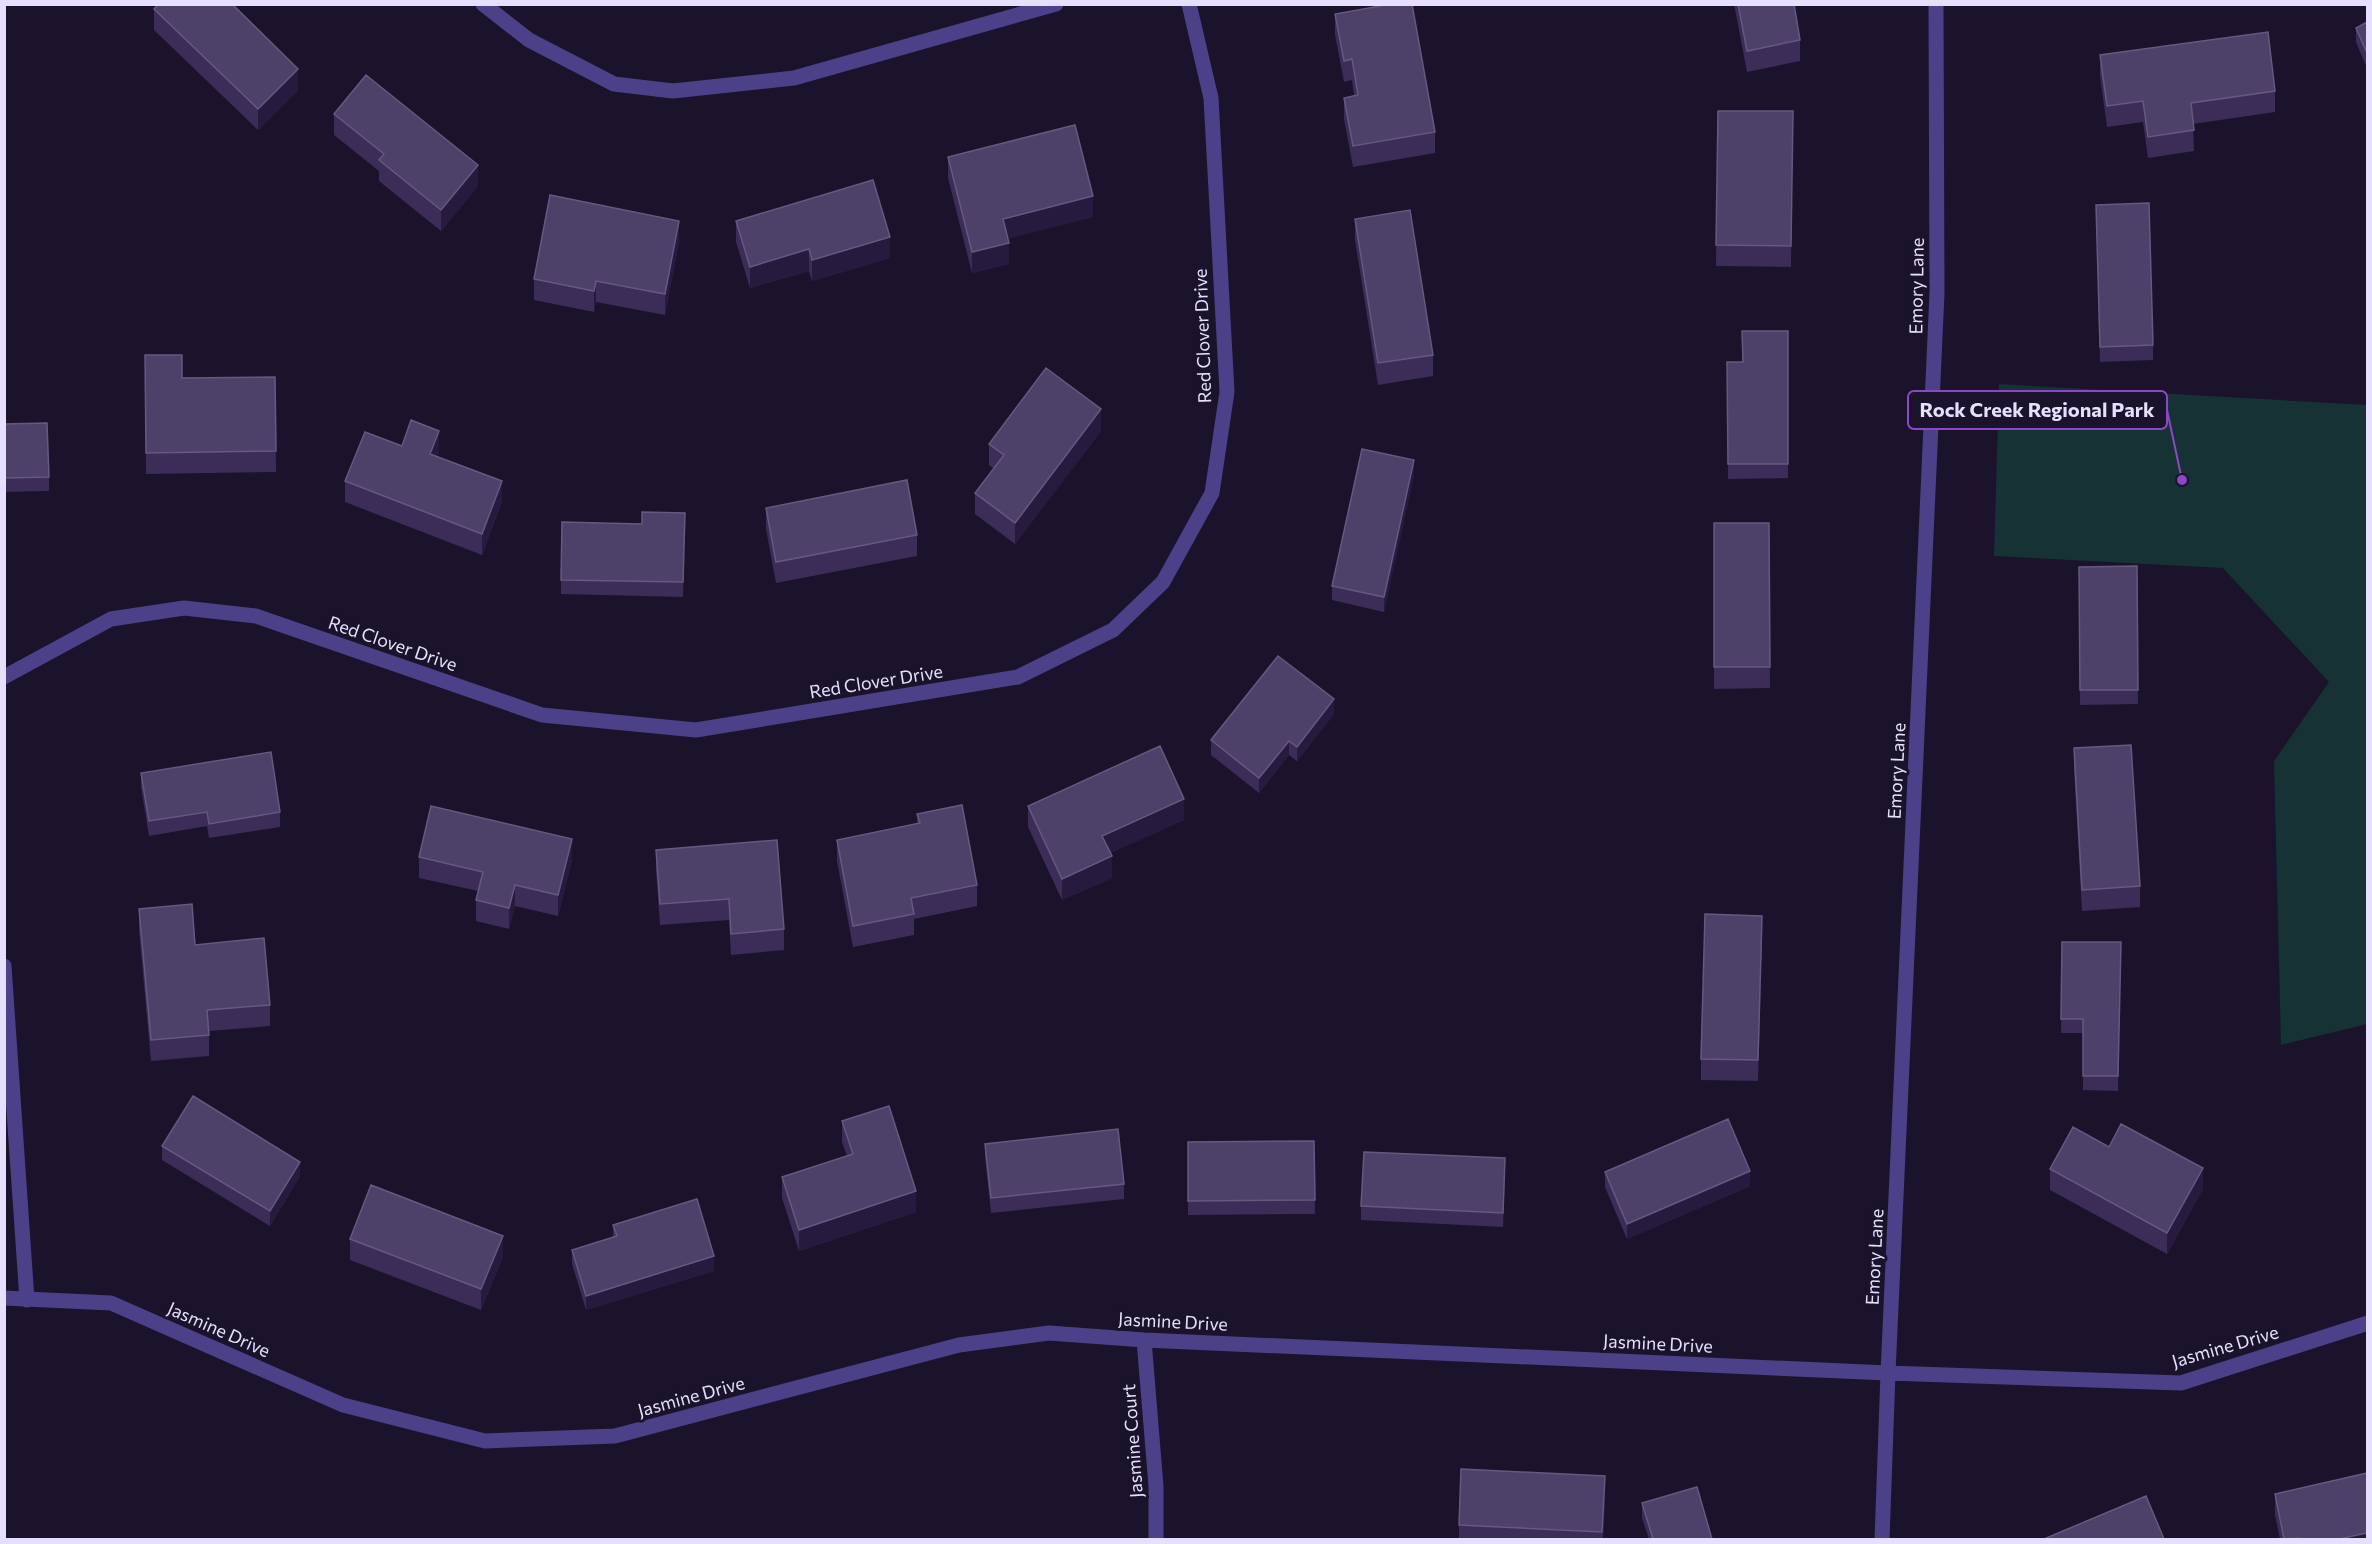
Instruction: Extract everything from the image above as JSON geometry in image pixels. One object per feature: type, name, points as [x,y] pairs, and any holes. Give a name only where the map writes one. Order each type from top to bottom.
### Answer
[{"type":"street","points":[[483,4],[529,40],[614,84],[672,91],[794,78],[1056,4]]},
{"type":"street","name":"Red Clover Drive","points":[[4,677],[111,619],[184,608],[256,616],[542,715],[696,730],[1018,676],[1113,630],[1163,582],[1212,493],[1227,392],[1211,98],[1189,4]]},
{"type":"street","name":"Emory Lane","points":[[1882,1539],[1937,293],[1936,4]]},
{"type":"street","points":[[4,966],[27,1300]]},
{"type":"street","name":"Jasmine Drive","points":[[4,1298],[111,1303],[343,1405],[485,1441],[615,1436],[959,1345],[1049,1333],[1144,1340],[1888,1373],[2181,1383],[2367,1323]]},
{"type":"street","name":"Jasmine Court","points":[[1144,1340],[1156,1486],[1156,1539]]},
{"type":"green space","points":[[1999,384],[2367,405],[2367,1024],[2281,1045],[2274,761],[2329,682],[2223,568],[1994,556]]},
{"type":"building","points":[[159,4],[232,4],[298,69],[258,109],[154,9]]},
{"type":"building","points":[[1391,4],[1412,4],[1435,132],[1353,146],[1344,98],[1358,95],[1352,59],[1344,61],[1335,14]]},
{"type":"building","points":[[1738,4],[1794,4],[1800,40],[1747,51]]},
{"type":"building","points":[[2367,22],[2367,53],[2356,28]]},
{"type":"building","points":[[2268,32],[2275,91],[2191,103],[2194,130],[2148,137],[2143,101],[2107,106],[2100,55]]},
{"type":"building","points":[[366,75],[478,165],[441,210],[379,160],[384,154],[334,114]]},
{"type":"building","points":[[1718,111],[1793,111],[1791,246],[1716,245]]},
{"type":"building","points":[[1075,125],[1093,196],[1003,219],[1009,243],[972,252],[948,157]]},
{"type":"building","points":[[873,180],[890,237],[812,260],[809,249],[750,267],[736,221]]},
{"type":"building","points":[[550,195],[679,221],[665,294],[596,281],[594,291],[534,279]]},
{"type":"building","points":[[2149,203],[2153,345],[2100,347],[2096,205]]},
{"type":"building","points":[[1410,210],[1433,355],[1378,363],[1355,219]]},
{"type":"building","points":[[1742,331],[1788,331],[1788,464],[1728,464],[1727,362],[1743,362]]},
{"type":"building","points":[[145,355],[182,355],[182,378],[275,377],[276,451],[146,453]]},
{"type":"building","points":[[1046,368],[1101,409],[1015,523],[975,493],[1004,455],[989,444]]},
{"type":"building","points":[[411,420],[439,431],[430,454],[502,481],[482,534],[345,481],[365,432],[402,446]]},
{"type":"building","points":[[47,423],[49,477],[4,478],[4,424]]},
{"type":"building","points":[[1362,449],[1414,460],[1384,597],[1332,586]]},
{"type":"building","points":[[907,480],[917,535],[776,562],[766,508]]},
{"type":"building","points":[[642,512],[685,513],[683,582],[561,580],[562,522],[642,524]]},
{"type":"building","points":[[1714,523],[1769,523],[1770,667],[1714,667]]},
{"type":"building","points":[[2137,566],[2138,690],[2080,690],[2079,567]]},
{"type":"building","points":[[1278,656],[1334,699],[1297,747],[1289,741],[1259,778],[1211,740]]},
{"type":"building","points":[[2131,745],[2140,886],[2082,890],[2074,748]]},
{"type":"building","points":[[1160,746],[1184,799],[1102,836],[1112,856],[1062,879],[1028,806]]},
{"type":"building","points":[[271,752],[280,812],[209,824],[207,812],[149,821],[141,773]]},
{"type":"building","points":[[962,805],[977,885],[911,898],[914,914],[853,926],[837,840],[920,823],[917,814]]},
{"type":"building","points":[[431,806],[572,839],[558,895],[515,885],[509,908],[476,900],[483,872],[419,857]]},
{"type":"building","points":[[777,840],[784,929],[731,934],[729,899],[660,904],[656,850]]},
{"type":"building","points":[[192,904],[195,945],[264,938],[270,1005],[207,1010],[209,1035],[151,1040],[139,909]]},
{"type":"building","points":[[1705,914],[1762,916],[1758,1060],[1701,1059]]},
{"type":"building","points":[[2062,942],[2121,942],[2118,1076],[2083,1076],[2083,1019],[2061,1019]]},
{"type":"building","points":[[193,1096],[300,1162],[270,1211],[162,1146]]},
{"type":"building","points":[[889,1106],[916,1191],[799,1230],[782,1177],[853,1154],[842,1121]]},
{"type":"building","points":[[1728,1119],[1750,1171],[1627,1224],[1605,1172]]},
{"type":"building","points":[[2121,1124],[2203,1168],[2167,1233],[2050,1169],[2073,1127],[2109,1147]]},
{"type":"building","points":[[1118,1129],[1124,1184],[991,1198],[985,1144]]},
{"type":"building","points":[[1314,1141],[1315,1200],[1188,1201],[1188,1142]]},
{"type":"building","points":[[1364,1152],[1505,1158],[1503,1213],[1361,1206]]},
{"type":"building","points":[[371,1185],[503,1236],[481,1289],[350,1239]]},
{"type":"building","points":[[697,1199],[714,1256],[586,1296],[572,1250],[617,1236],[613,1225]]},
{"type":"building","points":[[1461,1469],[1605,1476],[1602,1532],[1459,1525]]},
{"type":"building","points":[[2367,1473],[2367,1533],[2339,1539],[2284,1539],[2275,1494]]},
{"type":"building","points":[[1697,1487],[1712,1539],[1653,1539],[1642,1503]]},
{"type":"building","points":[[2146,1496],[2164,1539],[2044,1539]]},
{"type":"place","name":"Rock Creek Regional Park","points":[[2182,480]]}]
